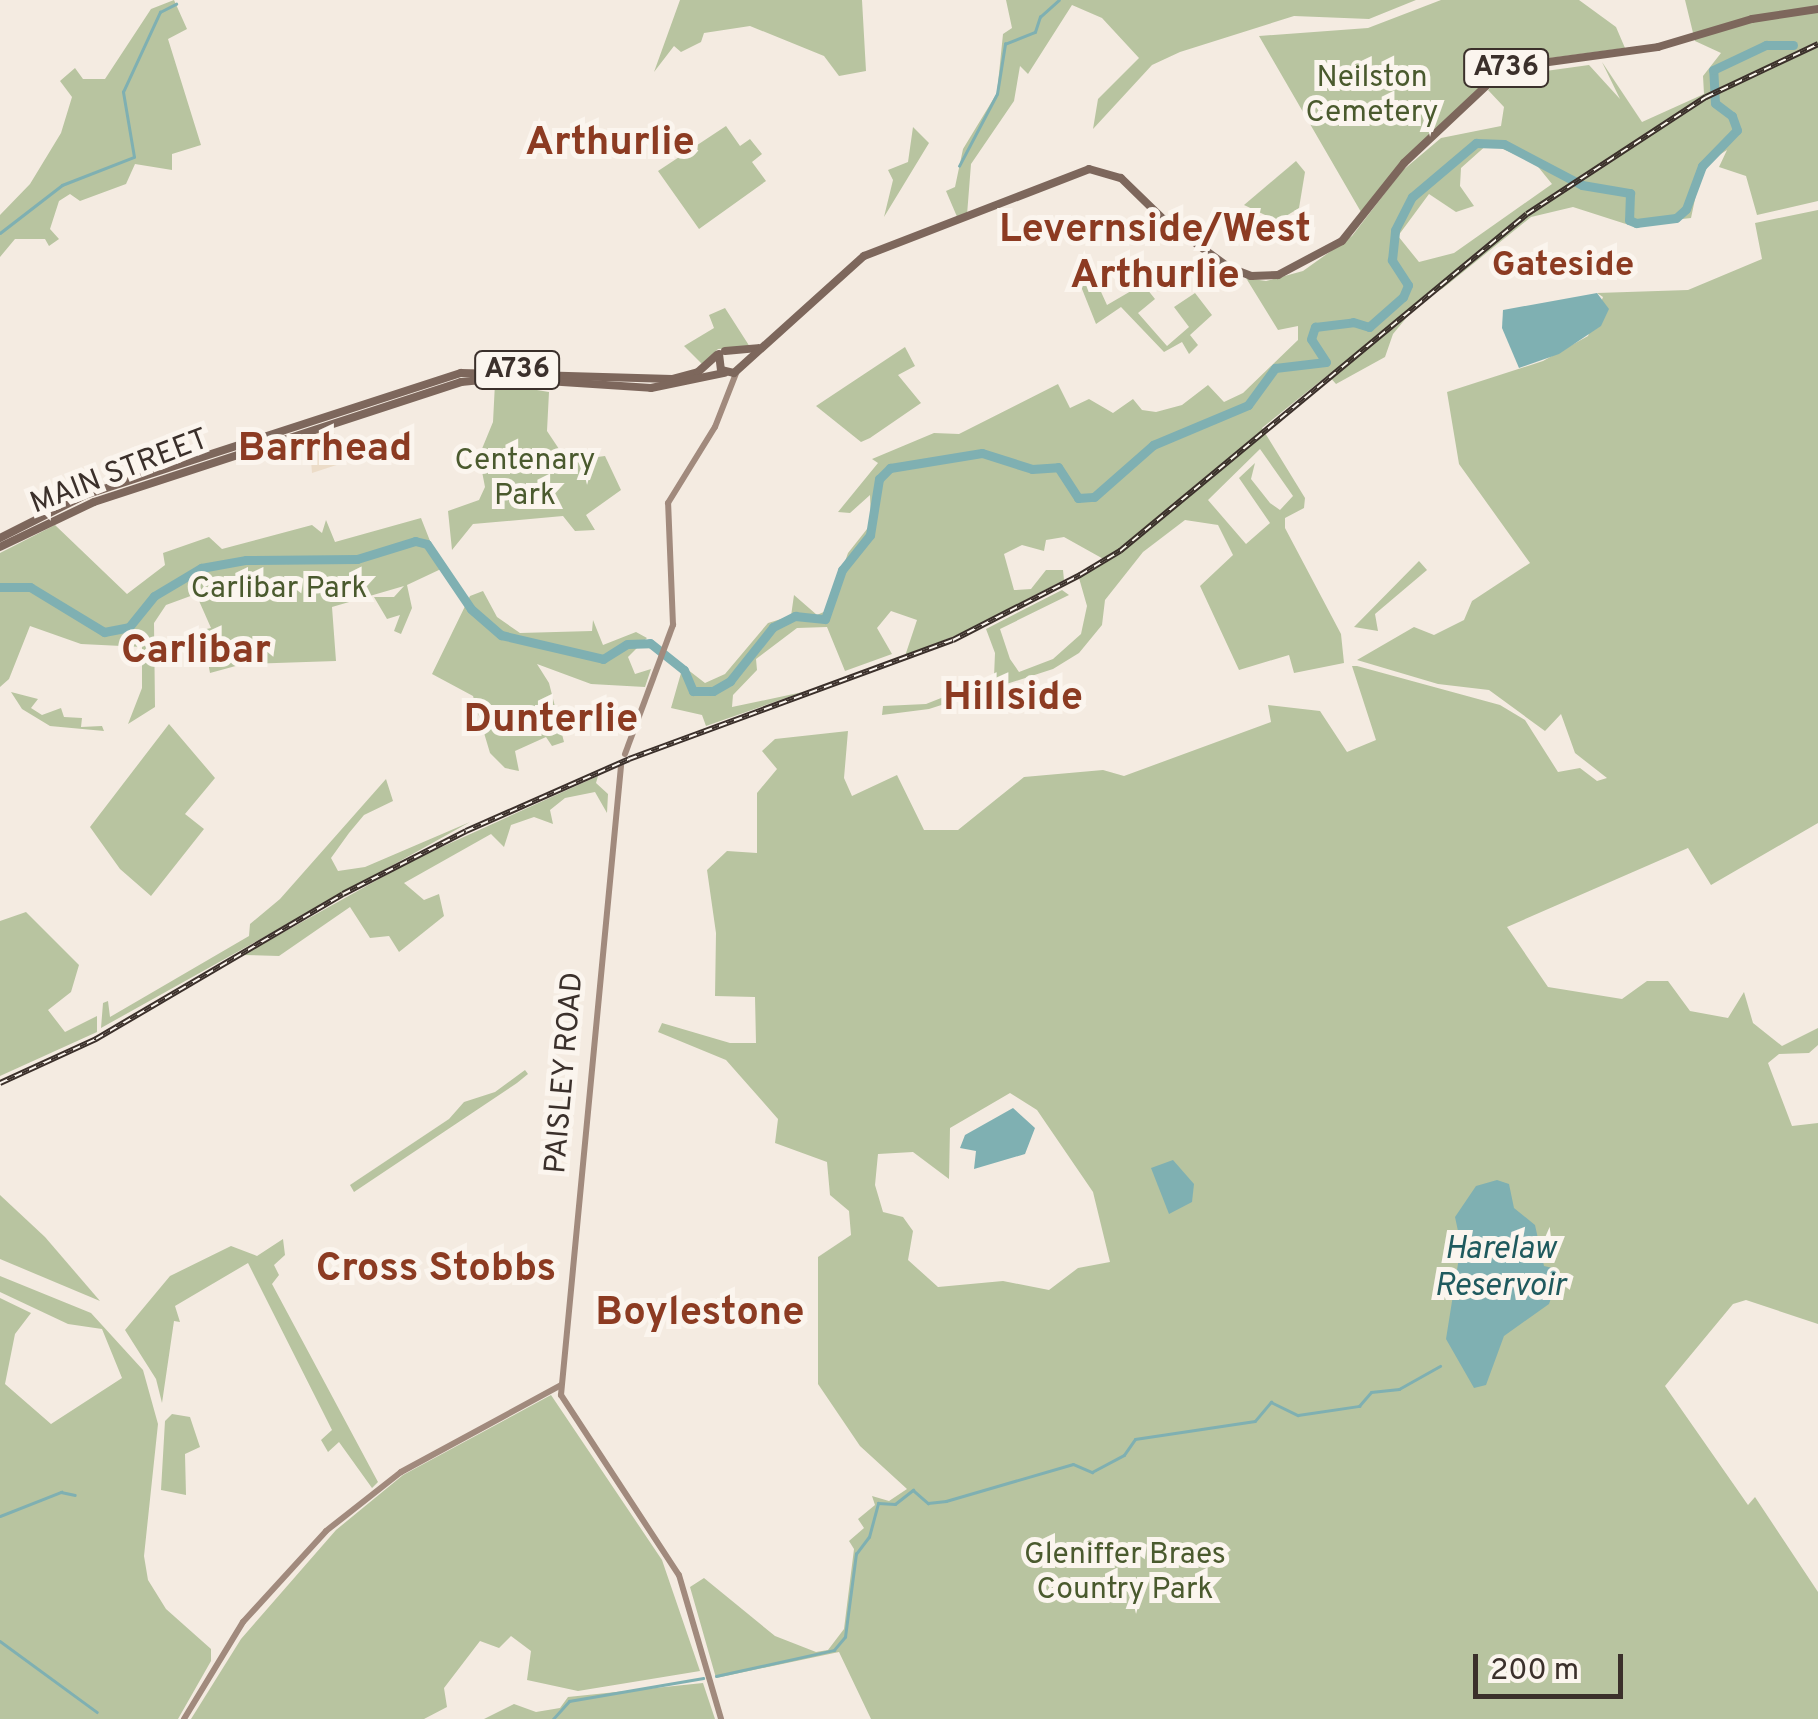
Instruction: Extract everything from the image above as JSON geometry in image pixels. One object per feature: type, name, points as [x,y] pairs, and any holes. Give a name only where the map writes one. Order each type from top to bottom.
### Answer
[{"type":"main road","name":"A736","points":[[725,373],[738,369],[864,256],[1076,172],[1111,172],[1228,266],[1251,276],[1278,275],[1342,241],[1404,163],[1505,68],[1669,45],[1752,19],[1818,9]]},
{"type":"main road","name":"A736","points":[[722,352],[758,348]]},
{"type":"main road","points":[[626,752],[674,615],[668,503],[730,397],[738,369],[722,352]]},
{"type":"main road","points":[[722,352],[730,397]]},
{"type":"main road","name":"MAIN STREET","points":[[0,538],[85,495],[460,373],[504,369],[564,378],[672,379],[698,372],[722,352]]},
{"type":"main road","name":"MAIN STREET","points":[[0,547],[94,502],[461,382],[502,378],[666,388],[725,373]]},
{"type":"main road","name":"PAISLEY ROAD","points":[[560,1385],[621,766]]},
{"type":"main road","points":[[184,1719],[256,1606],[326,1530],[401,1472],[560,1385],[566,1410],[679,1575],[720,1719]]},
{"type":"green space","points":[[174,0],[187,29],[168,39],[201,145],[172,154],[172,170],[135,164],[126,184],[80,201],[70,194],[59,201],[50,229],[59,239],[49,246],[45,239],[15,239],[0,257],[0,215],[30,184],[61,133],[72,97],[60,81],[75,68],[83,79],[105,79],[151,9]]},
{"type":"green space","points":[[680,0],[862,0],[866,71],[839,76],[824,56],[750,26],[704,33],[701,42],[681,52],[674,46],[654,72]]},
{"type":"green space","points":[[1006,0],[1416,0],[1369,19],[1294,16],[1180,52],[1152,65],[1093,129],[1098,99],[1139,58],[1102,18],[1072,5],[1028,74],[1020,66],[1014,101],[971,164],[967,215],[958,219],[946,191],[955,187],[963,149],[997,93],[1003,34],[1012,28]]},
{"type":"green space","name":"Neilston Cemetery","points":[[1441,0],[1579,0],[1616,27],[1625,48],[1505,64],[1361,212],[1259,36],[1368,28]]},
{"type":"green space","points":[[1685,0],[1818,0],[1818,201],[1757,215],[1746,176],[1719,167],[1727,150],[1702,166],[1691,218],[1629,225],[1573,207],[1531,217],[1442,289],[1425,295],[1393,334],[1385,357],[1336,384],[1328,375],[1262,428],[1305,498],[1304,508],[1285,518],[1285,528],[1341,634],[1344,663],[1294,673],[1289,655],[1239,670],[1200,586],[1233,555],[1218,525],[1185,520],[1143,552],[1105,600],[1102,625],[1079,653],[1053,669],[929,709],[882,715],[883,706],[926,704],[994,677],[995,653],[986,629],[1062,590],[1069,595],[1000,629],[1010,659],[1019,672],[1053,659],[1081,634],[1087,606],[1079,578],[1107,561],[1064,537],[1046,540],[1044,551],[1022,545],[1004,554],[1014,590],[1031,589],[1046,570],[1063,570],[1064,580],[964,632],[905,656],[917,620],[891,611],[877,628],[892,654],[845,671],[827,627],[797,628],[756,659],[757,670],[733,695],[732,707],[803,692],[706,726],[702,715],[671,708],[683,666],[705,683],[725,674],[768,623],[791,616],[794,595],[817,615],[828,610],[848,553],[871,524],[870,495],[850,513],[838,512],[878,463],[872,459],[934,433],[959,434],[1058,384],[1070,408],[1089,399],[1113,413],[1133,399],[1142,410],[1156,412],[1182,405],[1208,385],[1224,402],[1243,393],[1298,340],[1298,326],[1278,330],[1246,278],[1266,281],[1303,271],[1352,236],[1402,171],[1441,138],[1501,126],[1504,107],[1488,90],[1502,77],[1589,65],[1620,99],[1602,62],[1642,122],[1704,94],[1703,76],[1721,53],[1695,41]],"holes":[[[1489,143],[1535,163],[1552,184],[1454,253],[1419,262],[1398,236],[1429,194],[1456,212],[1474,206],[1460,186],[1461,168]],[[1260,449],[1293,496],[1280,510],[1270,503],[1251,479],[1255,463],[1239,478],[1270,523],[1246,544],[1208,500]]]},
{"type":"green space","points":[[726,126],[740,146],[750,139],[762,154],[752,162],[766,181],[699,229],[658,171]]},
{"type":"green space","points":[[913,127],[929,143],[884,217],[893,180],[888,170],[908,162]]},
{"type":"green space","points":[[1296,161],[1305,172],[1299,208],[1278,221],[1244,205]]},
{"type":"green space","name":"Gleniffer Braes Country Park","points":[[1818,210],[1818,823],[1711,885],[1688,848],[1507,927],[1548,987],[1622,999],[1647,981],[1668,981],[1690,1011],[1728,1018],[1744,992],[1753,1023],[1782,1046],[1818,1028],[1818,1045],[1809,1053],[1779,1054],[1768,1063],[1792,1126],[1818,1123],[1818,1324],[1746,1300],[1733,1304],[1665,1386],[1748,1505],[1755,1497],[1818,1592],[1818,1719],[871,1719],[839,1652],[716,1678],[690,1587],[704,1578],[775,1636],[816,1652],[828,1650],[844,1629],[854,1549],[849,1541],[864,1528],[858,1519],[875,1505],[872,1496],[889,1501],[907,1489],[860,1446],[818,1384],[818,1257],[851,1235],[849,1211],[830,1195],[827,1162],[775,1143],[778,1119],[726,1060],[658,1032],[662,1023],[730,1043],[756,1043],[755,997],[715,996],[716,933],[707,870],[727,851],[757,853],[757,793],[777,769],[762,751],[775,739],[848,731],[844,778],[852,796],[897,775],[924,830],[958,830],[1024,777],[1103,770],[1124,776],[1271,722],[1268,705],[1320,711],[1347,752],[1376,740],[1352,666],[1357,666],[1500,705],[1525,720],[1558,772],[1580,768],[1597,781],[1607,778],[1575,753],[1561,714],[1545,731],[1489,690],[1438,684],[1357,660],[1414,627],[1434,635],[1464,620],[1472,601],[1530,563],[1459,464],[1447,392],[1543,361],[1588,336],[1603,297],[1597,293],[1688,290],[1762,259],[1755,223]],"holes":[[[1010,1093],[1037,1110],[1093,1192],[1110,1262],[1078,1268],[1049,1290],[1003,1281],[938,1287],[908,1260],[913,1231],[903,1217],[883,1212],[875,1185],[878,1154],[913,1152],[949,1179],[950,1128]]]},
{"type":"green space","points":[[1087,261],[1107,305],[1143,284],[1155,299],[1138,313],[1167,346],[1189,327],[1174,307],[1195,293],[1212,315],[1190,335],[1198,345],[1189,354],[1182,342],[1164,352],[1121,307],[1096,324],[1074,269]]},
{"type":"green space","points":[[725,308],[750,347],[718,349],[702,364],[684,346],[714,328],[709,315]]},
{"type":"green space","points":[[905,347],[915,366],[898,375],[921,403],[870,438],[861,442],[816,406]]},
{"type":"green space","name":"Centenary Park","points":[[495,383],[549,392],[547,431],[567,461],[605,456],[621,490],[586,515],[595,530],[575,531],[563,516],[473,524],[452,550],[448,511],[479,500],[485,487],[479,456],[493,422]]},
{"type":"green space","name":"Carlibar Park","points":[[421,518],[441,569],[407,585],[412,608],[401,634],[394,631],[400,615],[387,619],[374,597],[394,597],[404,586],[332,607],[336,661],[243,664],[210,673],[202,630],[211,628],[196,594],[166,605],[154,623],[155,707],[128,724],[142,688],[142,647],[81,644],[30,626],[9,679],[0,687],[0,553],[55,525],[127,594],[165,565],[163,553],[209,537],[222,549],[312,525],[322,533],[326,520],[335,542]]},
{"type":"green space","points":[[1419,561],[1427,570],[1375,614],[1378,631],[1354,627]]},
{"type":"green space","points":[[483,591],[497,617],[520,633],[592,631],[593,620],[603,645],[636,632],[647,638],[628,657],[635,674],[651,669],[645,687],[591,684],[537,664],[549,683],[564,742],[552,746],[546,737],[515,751],[519,771],[505,768],[490,753],[473,696],[432,674],[470,596]]},
{"type":"green space","points":[[11,692],[38,699],[31,708],[42,715],[61,708],[64,717],[82,718],[81,727],[102,726],[104,731],[50,726],[22,709]]},
{"type":"green space","points":[[169,724],[215,778],[185,814],[204,829],[151,896],[120,869],[90,827]]},
{"type":"green space","points":[[598,776],[596,783],[608,794],[607,813],[595,792],[565,798],[550,810],[553,824],[534,817],[511,825],[504,847],[491,834],[404,883],[424,900],[439,894],[444,916],[399,952],[389,936],[370,938],[350,907],[279,956],[243,955],[413,860]]},
{"type":"green space","points":[[386,779],[393,801],[364,815],[349,833],[331,858],[338,871],[365,867],[470,822],[101,1028],[103,1003],[108,1001],[110,1017],[249,936],[250,924],[280,899]]},
{"type":"green space","points":[[26,912],[79,965],[71,992],[48,1010],[65,1032],[97,1016],[97,1032],[0,1076],[0,921]]},
{"type":"green space","points":[[525,1070],[528,1074],[517,1083],[354,1192],[350,1185],[449,1119],[464,1102],[495,1092]]},
{"type":"green space","points":[[0,1195],[45,1237],[100,1301],[0,1259]]},
{"type":"green space","points":[[283,1239],[285,1255],[274,1265],[279,1275],[272,1284],[378,1482],[372,1488],[339,1442],[328,1452],[321,1440],[332,1430],[248,1263],[175,1306],[180,1322],[174,1321],[162,1403],[156,1379],[125,1330],[170,1276],[231,1246],[257,1256]]},
{"type":"green space","points":[[0,1276],[91,1313],[143,1370],[158,1424],[144,1556],[148,1580],[166,1609],[211,1649],[211,1661],[178,1719],[0,1719],[0,1298],[31,1313],[15,1334],[5,1384],[51,1424],[122,1378],[102,1329],[68,1324],[0,1292]]},
{"type":"green space","points":[[551,1395],[662,1560],[700,1671],[578,1691],[527,1680],[531,1651],[511,1636],[499,1648],[480,1641],[444,1688],[447,1707],[424,1719],[191,1719],[241,1639],[336,1530],[403,1475]]},
{"type":"green space","points":[[172,1414],[190,1417],[200,1447],[185,1454],[186,1495],[161,1490],[165,1421]]},
{"type":"green space","points":[[703,1683],[715,1719],[484,1719],[514,1704],[536,1712],[560,1708],[568,1697]]},
{"type":"shaded area","points":[[329,429],[340,438],[341,457],[352,460],[312,473],[309,436]]},
{"type":"water","points":[[1597,293],[1609,309],[1601,326],[1559,354],[1519,368],[1502,328],[1503,310]]},
{"type":"water","points":[[1013,1108],[1035,1128],[1025,1154],[974,1169],[976,1151],[960,1148],[965,1135]]},
{"type":"water","points":[[1173,1160],[1194,1184],[1192,1202],[1169,1214],[1151,1168]]},
{"type":"water","name":"Harelaw Reservoir","points":[[1497,1180],[1509,1184],[1514,1208],[1535,1225],[1544,1266],[1557,1269],[1556,1284],[1549,1304],[1504,1336],[1486,1385],[1474,1388],[1446,1339],[1461,1245],[1455,1217],[1476,1186]]},
{"type":"waterway","points":[[959,166],[997,94],[1005,44],[1035,32],[1040,17],[1059,0]]},
{"type":"waterway","points":[[0,233],[62,185],[134,157],[123,92],[160,12],[176,4]]},
{"type":"waterway","points":[[0,587],[30,587],[104,632],[129,627],[154,596],[201,568],[246,560],[357,559],[415,541],[427,544],[471,609],[501,635],[603,659],[627,644],[650,643],[684,670],[693,691],[713,691],[730,681],[773,627],[795,616],[825,619],[842,570],[870,535],[879,479],[890,468],[982,453],[1032,469],[1058,467],[1078,498],[1094,497],[1153,445],[1248,405],[1275,368],[1326,362],[1311,339],[1315,327],[1353,322],[1369,327],[1403,297],[1408,285],[1392,260],[1395,230],[1412,197],[1476,143],[1504,144],[1582,185],[1630,193],[1629,220],[1636,223],[1676,218],[1686,209],[1702,166],[1737,130],[1732,116],[1715,103],[1713,70],[1766,45],[1793,45]]},
{"type":"waterway","points":[[716,1676],[834,1650],[845,1637],[856,1554],[869,1537],[878,1503],[895,1504],[913,1490],[928,1503],[946,1501],[1073,1464],[1092,1472],[1124,1455],[1135,1439],[1255,1421],[1271,1402],[1298,1415],[1359,1406],[1371,1392],[1399,1389],[1440,1366]]},
{"type":"waterway","points":[[0,1516],[61,1492],[75,1495]]},
{"type":"waterway","points":[[0,1641],[97,1712]]},
{"type":"waterway","points":[[553,1719],[569,1701],[703,1678]]},
{"type":"railway","points":[[0,1083],[96,1039],[343,894],[466,831],[629,759],[953,640],[1080,575],[1120,551],[1527,214],[1706,97],[1818,44]]},
{"type":"district","name":"Arthurlie","points":[[610,144]]},
{"type":"district","name":"Levernside/West Arthurlie","points":[[1155,254]]},
{"type":"district","name":"Gateside","points":[[1563,266]]},
{"type":"district","name":"Barrhead","points":[[325,450]]},
{"type":"district","name":"Carlibar","points":[[196,652]]},
{"type":"district","name":"Hillside","points":[[1013,699]]},
{"type":"district","name":"Dunterlie","points":[[551,721]]},
{"type":"district","name":"Cross Stobbs","points":[[436,1270]]},
{"type":"district","name":"Boylestone","points":[[700,1314]]}]
